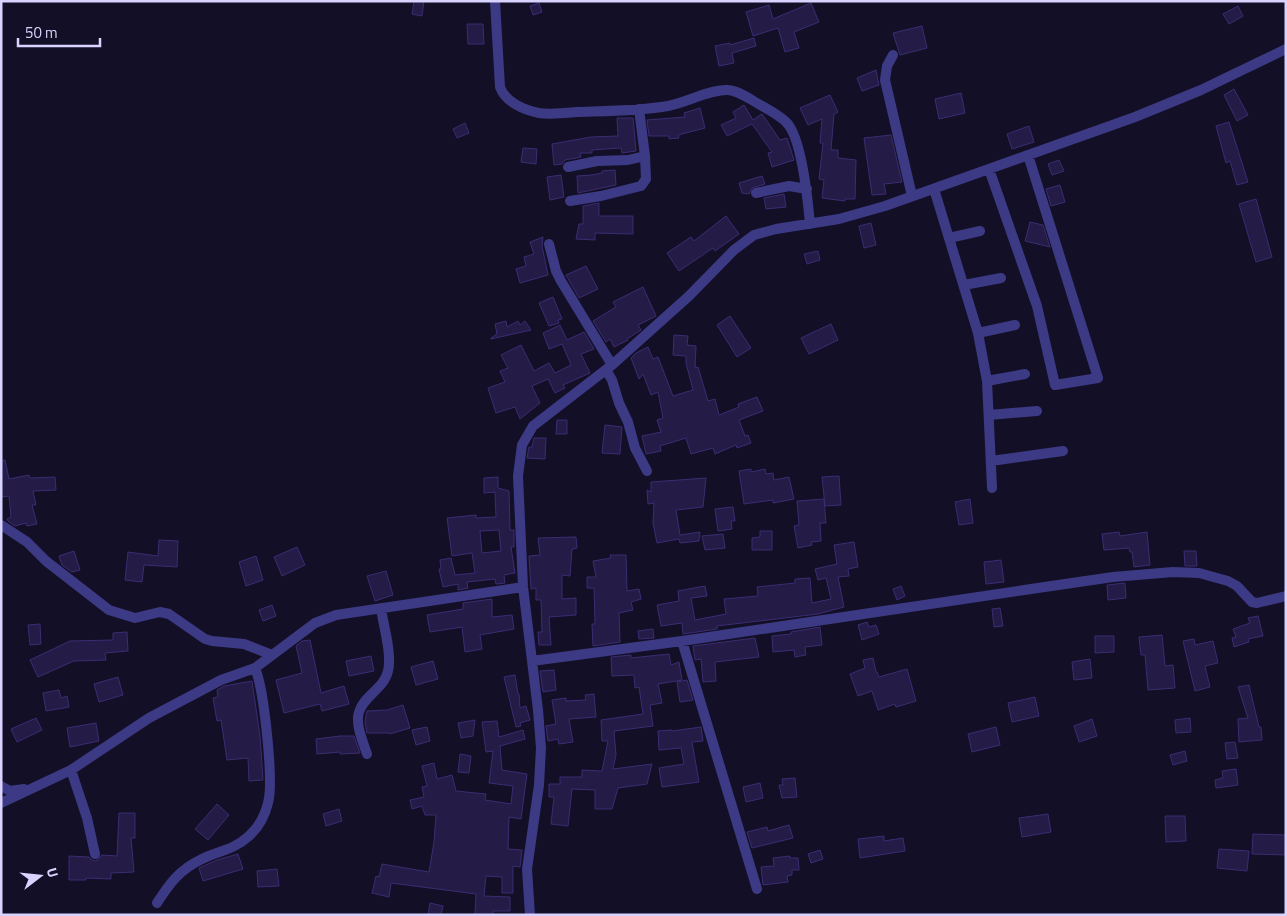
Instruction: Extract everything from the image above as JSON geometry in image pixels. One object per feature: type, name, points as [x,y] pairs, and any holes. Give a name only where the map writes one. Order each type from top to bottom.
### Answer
[{"type":"street","points":[[496,1],[500,87],[502,94],[509,100],[519,107],[540,113],[610,111],[684,103],[709,93],[724,90],[736,92],[782,119],[791,128],[807,189],[810,224]]},
{"type":"street","points":[[530,915],[527,869],[541,770],[540,731],[523,587],[518,476],[522,445],[533,426],[609,367],[689,296],[744,241],[766,231],[860,213],[989,169],[1160,107],[1286,49]]},
{"type":"street","points":[[893,55],[887,66],[885,80],[912,196]]},
{"type":"street","points":[[570,201],[601,196],[641,186],[646,179],[639,108]]},
{"type":"street","points":[[989,169],[1037,306],[1055,385],[1098,378],[1028,154]]},
{"type":"street","points":[[568,168],[597,161],[628,160],[644,156]]},
{"type":"street","points":[[756,193],[789,186],[807,189]]},
{"type":"street","points":[[934,188],[978,333],[986,381],[992,461],[992,488]]},
{"type":"street","points":[[949,238],[980,231]]},
{"type":"street","points":[[549,244],[556,271],[609,367],[619,404],[628,422],[635,448],[647,471]]},
{"type":"street","points":[[964,285],[1001,278]]},
{"type":"street","points":[[978,333],[1015,325]]},
{"type":"street","points":[[986,381],[1024,374]]},
{"type":"street","points":[[989,415],[1037,412]]},
{"type":"street","points":[[992,461],[1063,451]]},
{"type":"street","points":[[1,525],[27,542],[46,561],[109,610],[134,618],[160,612],[169,614],[212,642],[244,644],[272,655]]},
{"type":"street","points":[[532,661],[682,642],[1031,589],[1173,572],[1200,573],[1228,581],[1237,586],[1252,602],[1257,603],[1286,596]]},
{"type":"street","points":[[1,802],[71,770],[149,718],[221,680],[255,668],[315,623],[336,616],[523,587]]},
{"type":"street","points":[[367,754],[359,727],[358,713],[364,703],[384,684],[388,671],[389,657],[381,610]]},
{"type":"street","points":[[682,642],[757,889]]},
{"type":"street","points":[[157,903],[174,877],[184,869],[202,858],[230,850],[250,835],[261,820],[268,805],[270,794],[269,767],[263,707],[255,668]]},
{"type":"street","points":[[71,770],[87,818],[95,854]]},
{"type":"street","points":[[1,786],[10,791],[32,788]]},
{"type":"building","points":[[414,1],[424,1],[422,16],[412,14]]},
{"type":"building","points":[[539,3],[542,12],[533,15],[530,6]]},
{"type":"building","points":[[811,3],[819,22],[794,32],[799,48],[785,52],[778,28],[753,36],[746,12],[769,5],[773,19]]},
{"type":"building","points":[[1238,6],[1243,16],[1229,24],[1223,14]]},
{"type":"building","points":[[467,24],[483,24],[484,44],[468,44]]},
{"type":"building","points":[[922,26],[927,48],[900,55],[893,33]]},
{"type":"building","points":[[754,38],[756,46],[732,53],[734,63],[719,66],[715,46],[730,43],[730,45]]},
{"type":"building","points":[[876,70],[879,85],[862,91],[857,78]]},
{"type":"building","points":[[1234,89],[1248,115],[1237,121],[1224,95]]},
{"type":"building","points":[[961,93],[965,113],[939,119],[935,99]]},
{"type":"building","points":[[830,95],[838,112],[834,114],[831,150],[838,150],[838,158],[856,160],[855,199],[845,199],[845,201],[822,198],[824,180],[819,179],[823,143],[820,143],[822,119],[808,125],[800,108]]},
{"type":"building","points":[[744,105],[753,120],[762,114],[780,140],[787,138],[794,160],[772,167],[768,153],[772,152],[752,124],[727,136],[721,125],[736,118],[733,112]]},
{"type":"building","points":[[700,108],[705,128],[678,135],[679,138],[669,139],[669,136],[649,136],[647,120],[685,117],[684,113]]},
{"type":"building","points":[[617,118],[633,118],[636,151],[622,153],[621,148],[592,150],[592,153],[580,153],[581,157],[565,160],[562,164],[554,165],[552,144],[591,137],[618,136]]},
{"type":"building","points":[[1229,122],[1248,182],[1237,185],[1230,161],[1226,163],[1216,126]]},
{"type":"building","points":[[465,123],[469,133],[457,138],[453,129]]},
{"type":"building","points":[[1029,126],[1034,142],[1012,149],[1007,134]]},
{"type":"building","points":[[891,135],[902,182],[884,184],[886,194],[872,195],[864,138]]},
{"type":"building","points":[[523,148],[537,149],[536,164],[521,162]]},
{"type":"building","points":[[1059,160],[1064,171],[1052,175],[1048,164]]},
{"type":"building","points":[[615,170],[616,185],[578,193],[577,176]]},
{"type":"building","points":[[561,175],[564,197],[550,200],[547,177]]},
{"type":"building","points":[[762,176],[765,184],[752,188],[749,194],[742,193],[739,183]]},
{"type":"building","points":[[1060,185],[1065,202],[1051,206],[1046,189]]},
{"type":"building","points":[[784,194],[786,207],[766,209],[764,198]]},
{"type":"building","points":[[1256,199],[1272,257],[1256,262],[1239,204]]},
{"type":"building","points":[[599,203],[599,216],[633,216],[633,234],[595,233],[595,240],[576,239],[579,224],[583,224],[583,206]]},
{"type":"building","points":[[726,216],[739,234],[715,251],[713,248],[679,271],[667,253],[691,237],[694,241]]},
{"type":"building","points":[[1030,222],[1043,225],[1050,247],[1025,241]]},
{"type":"building","points":[[871,223],[876,245],[864,248],[859,226]]},
{"type":"building","points":[[543,237],[542,246],[548,275],[520,283],[516,269],[526,266],[524,257],[534,254],[530,242]]},
{"type":"building","points":[[818,251],[820,260],[807,264],[804,254]]},
{"type":"building","points":[[586,266],[598,289],[579,298],[566,275]]},
{"type":"building","points":[[643,287],[656,316],[638,325],[641,330],[628,340],[614,347],[610,339],[606,342],[593,321],[616,307],[613,302]]},
{"type":"building","points":[[553,297],[562,319],[558,320],[559,323],[549,326],[539,303]]},
{"type":"building","points":[[730,316],[751,348],[737,357],[717,325]]},
{"type":"building","points":[[506,321],[507,327],[518,321],[520,325],[525,321],[531,330],[491,339],[497,334],[495,324]]},
{"type":"building","points":[[831,324],[838,340],[809,354],[801,338]]},
{"type":"building","points":[[560,325],[567,340],[584,332],[594,349],[581,354],[590,373],[563,385],[565,388],[555,393],[548,379],[532,386],[540,403],[520,419],[515,407],[496,413],[488,388],[505,382],[500,371],[508,368],[501,355],[521,345],[534,371],[549,363],[555,373],[571,365],[562,344],[549,349],[543,333]]},
{"type":"building","points":[[674,335],[688,336],[687,345],[696,346],[695,368],[698,367],[708,401],[715,399],[719,415],[739,407],[738,404],[757,397],[763,411],[739,420],[745,436],[748,435],[751,443],[737,448],[736,445],[715,454],[713,448],[691,454],[686,438],[660,446],[661,451],[646,454],[642,436],[661,432],[657,420],[663,418],[658,392],[651,395],[643,374],[639,379],[631,358],[648,347],[653,359],[658,357],[673,396],[693,390],[686,356],[673,355]]},
{"type":"building","points":[[557,420],[567,420],[567,434],[556,434]]},
{"type":"building","points":[[605,425],[622,427],[620,454],[602,453]]},
{"type":"building","points":[[534,438],[546,438],[545,459],[527,458],[529,447],[532,447]]},
{"type":"building","points":[[5,460],[9,479],[29,475],[30,478],[55,477],[56,490],[33,491],[36,505],[32,505],[37,524],[27,526],[26,523],[15,526],[7,519],[11,517],[9,496],[1,497],[1,461]]},
{"type":"building","points":[[751,469],[751,472],[765,469],[766,474],[773,473],[774,480],[789,477],[794,499],[773,503],[773,500],[744,504],[739,471]]},
{"type":"building","points":[[839,476],[841,505],[825,506],[822,477]]},
{"type":"building","points":[[498,477],[498,488],[509,491],[510,530],[514,530],[514,547],[511,547],[515,573],[504,575],[505,583],[496,584],[495,579],[467,582],[468,588],[458,590],[458,584],[443,587],[439,569],[441,569],[440,560],[451,558],[455,575],[475,573],[472,553],[452,556],[447,518],[476,515],[476,518],[496,517],[495,492],[484,493],[484,478]],"holes":[[[499,530],[501,551],[482,553],[480,531]]]},
{"type":"building","points":[[706,478],[703,507],[676,510],[680,535],[700,532],[699,541],[680,543],[679,539],[657,543],[653,523],[654,503],[648,504],[647,490],[651,492],[651,482]]},
{"type":"building","points":[[824,499],[826,523],[820,523],[821,541],[811,542],[812,545],[798,548],[794,526],[799,525],[797,501]]},
{"type":"building","points":[[970,499],[973,523],[959,525],[955,502]]},
{"type":"building","points":[[733,507],[735,521],[731,521],[732,529],[718,531],[715,509]]},
{"type":"building","points":[[760,531],[772,531],[772,550],[752,550],[752,538],[760,537]]},
{"type":"building","points":[[1119,532],[1120,536],[1147,532],[1150,565],[1134,567],[1132,552],[1130,552],[1129,548],[1104,550],[1102,534]]},
{"type":"building","points":[[723,534],[725,548],[705,550],[702,536]]},
{"type":"building","points":[[576,537],[577,548],[572,549],[570,576],[562,575],[562,599],[576,598],[576,615],[549,617],[551,645],[539,645],[538,632],[542,632],[541,600],[536,600],[536,588],[531,589],[529,556],[540,555],[538,538]]},
{"type":"building","points":[[159,540],[178,541],[177,567],[144,565],[142,582],[125,580],[128,552],[158,556]]},
{"type":"building","points":[[854,542],[858,567],[848,569],[849,576],[838,577],[844,607],[818,614],[717,626],[717,629],[683,634],[682,623],[661,626],[657,605],[679,601],[678,591],[705,586],[707,596],[691,598],[695,620],[726,614],[724,599],[758,596],[757,587],[795,583],[795,579],[810,578],[812,603],[831,599],[826,578],[818,580],[815,569],[837,564],[834,545]]},
{"type":"building","points":[[297,547],[305,565],[282,576],[274,557]]},
{"type":"building","points":[[74,551],[80,570],[72,572],[62,565],[59,556]]},
{"type":"building","points":[[1184,551],[1196,551],[1197,566],[1185,566]]},
{"type":"building","points":[[610,555],[626,555],[627,591],[639,589],[641,599],[631,602],[633,610],[619,613],[620,642],[593,646],[592,624],[595,624],[594,588],[587,588],[587,577],[596,577],[593,561],[611,558]]},
{"type":"building","points":[[256,556],[263,580],[246,586],[239,562]]},
{"type":"building","points":[[1001,560],[1004,582],[986,584],[984,562]]},
{"type":"building","points":[[386,571],[393,595],[375,601],[367,576]]},
{"type":"building","points":[[1125,583],[1126,598],[1108,600],[1107,585]]},
{"type":"building","points":[[901,586],[905,596],[897,600],[893,589]]},
{"type":"building","points":[[492,599],[492,617],[512,615],[514,629],[480,635],[482,649],[465,652],[462,627],[430,632],[427,615],[463,609],[463,603]]},
{"type":"building","points":[[272,605],[276,616],[263,621],[259,610]]},
{"type":"building","points":[[1000,608],[1003,626],[994,627],[992,609]]},
{"type":"building","points":[[1258,616],[1263,636],[1248,639],[1249,642],[1234,647],[1232,638],[1236,637],[1233,629],[1250,623],[1248,618]]},
{"type":"building","points":[[867,622],[869,627],[876,625],[879,634],[862,640],[858,625]]},
{"type":"building","points":[[40,624],[41,644],[30,645],[28,625]]},
{"type":"building","points":[[820,627],[822,645],[805,647],[806,655],[795,657],[794,650],[773,652],[772,636],[791,634],[791,632]]},
{"type":"building","points":[[653,629],[654,638],[639,639],[638,631]]},
{"type":"building","points":[[127,632],[128,651],[105,653],[106,660],[74,661],[38,677],[30,660],[70,641],[113,640],[113,633]]},
{"type":"building","points":[[1162,635],[1165,666],[1173,665],[1175,688],[1148,690],[1145,655],[1141,655],[1139,637]]},
{"type":"building","points":[[1095,636],[1114,636],[1114,652],[1095,653]]},
{"type":"building","points":[[755,638],[759,657],[715,662],[716,681],[703,682],[701,659],[695,660],[693,646]]},
{"type":"building","points":[[1194,639],[1195,645],[1213,641],[1218,663],[1205,666],[1210,687],[1195,691],[1183,641]]},
{"type":"building","points":[[310,640],[321,693],[344,686],[349,704],[322,711],[320,704],[284,713],[276,680],[302,673],[296,646],[302,641]]},
{"type":"building","points":[[669,654],[671,665],[679,662],[682,680],[658,684],[662,703],[650,705],[653,726],[614,731],[616,755],[613,769],[652,764],[647,784],[618,788],[612,809],[595,809],[595,790],[572,789],[568,826],[551,824],[554,797],[549,797],[549,784],[560,784],[560,777],[582,777],[582,770],[602,771],[608,741],[602,741],[601,720],[643,714],[639,687],[635,688],[634,675],[612,676],[611,657],[631,655],[631,658]]},
{"type":"building","points":[[371,656],[374,671],[349,676],[346,661]]},
{"type":"building","points":[[873,658],[879,677],[907,669],[916,701],[896,707],[895,704],[878,710],[872,691],[858,696],[850,674],[865,668],[863,660]]},
{"type":"building","points":[[1090,659],[1092,678],[1074,680],[1072,662]]},
{"type":"building","points":[[433,661],[438,679],[416,685],[411,667]]},
{"type":"building","points":[[554,670],[556,690],[543,692],[540,671]]},
{"type":"building","points":[[515,675],[520,708],[526,706],[530,720],[520,723],[521,726],[516,727],[504,677]]},
{"type":"building","points":[[118,677],[123,695],[99,702],[94,684]]},
{"type":"building","points":[[687,680],[693,700],[680,702],[677,682]]},
{"type":"building","points":[[252,681],[260,736],[263,780],[249,781],[248,758],[227,760],[221,720],[217,721],[213,698],[218,697],[217,690],[224,686]]},
{"type":"building","points":[[1249,685],[1259,727],[1261,727],[1262,740],[1239,742],[1238,719],[1248,718],[1238,687]]},
{"type":"building","points":[[59,690],[61,698],[67,696],[69,707],[46,711],[43,693]]},
{"type":"building","points":[[594,694],[596,717],[569,719],[573,742],[559,744],[558,739],[548,741],[546,726],[556,724],[552,700],[566,698],[566,701],[586,700],[585,695]]},
{"type":"building","points":[[1035,697],[1039,716],[1012,722],[1008,703]]},
{"type":"building","points":[[403,705],[410,728],[390,734],[367,733],[365,722],[367,711],[387,710]]},
{"type":"building","points":[[36,718],[42,730],[17,742],[11,729]]},
{"type":"building","points":[[1190,718],[1191,732],[1176,733],[1175,720]]},
{"type":"building","points":[[1092,719],[1097,736],[1079,742],[1074,726]]},
{"type":"building","points":[[475,720],[473,736],[461,738],[458,723]]},
{"type":"building","points":[[497,721],[499,737],[523,730],[525,739],[500,746],[502,770],[527,774],[521,819],[509,817],[508,849],[522,850],[520,867],[513,866],[513,893],[502,893],[502,877],[486,876],[484,896],[510,897],[510,911],[493,911],[493,915],[475,915],[476,894],[391,883],[389,897],[372,893],[376,876],[379,877],[382,864],[429,872],[436,815],[425,815],[422,806],[412,809],[410,800],[424,797],[422,787],[427,786],[422,766],[434,763],[437,779],[452,775],[456,791],[486,794],[485,800],[511,804],[513,786],[489,783],[493,751],[486,752],[482,722]]},
{"type":"building","points":[[96,723],[99,741],[70,747],[67,728]]},
{"type":"building","points":[[427,727],[430,741],[416,745],[412,730]]},
{"type":"building","points":[[701,727],[703,741],[692,742],[699,782],[662,787],[659,768],[684,764],[681,748],[659,750],[658,731]]},
{"type":"building","points":[[996,727],[1000,745],[972,752],[968,734]]},
{"type":"building","points":[[354,736],[360,753],[317,754],[316,739]]},
{"type":"building","points":[[1235,742],[1238,758],[1227,759],[1225,743]]},
{"type":"building","points":[[1185,751],[1187,761],[1173,765],[1170,755]]},
{"type":"building","points":[[460,754],[471,756],[469,773],[458,772]]},
{"type":"building","points":[[1236,769],[1238,785],[1216,788],[1215,780],[1223,778],[1222,771]]},
{"type":"building","points":[[795,778],[797,797],[782,798],[779,785],[783,785],[782,779]]},
{"type":"building","points":[[760,783],[763,798],[746,802],[743,787]]},
{"type":"building","points":[[217,804],[229,815],[208,840],[195,829]]},
{"type":"building","points":[[339,809],[342,821],[326,826],[323,814]]},
{"type":"building","points":[[119,813],[135,813],[135,838],[131,838],[134,872],[111,873],[111,879],[86,878],[86,880],[69,880],[69,856],[89,857],[96,861],[102,855],[117,856]]},
{"type":"building","points":[[1048,814],[1051,832],[1022,837],[1019,818]]},
{"type":"building","points":[[1165,816],[1185,816],[1186,841],[1166,842]]},
{"type":"building","points":[[789,825],[793,838],[752,848],[747,832],[767,827],[768,831]]},
{"type":"building","points":[[1253,834],[1286,835],[1286,855],[1252,854]]},
{"type":"building","points":[[884,836],[884,841],[903,838],[905,851],[860,858],[858,839]]},
{"type":"building","points":[[1219,849],[1249,851],[1247,871],[1217,868]]},
{"type":"building","points":[[820,850],[823,859],[811,863],[808,854]]},
{"type":"building","points":[[238,854],[243,869],[203,881],[199,868]]},
{"type":"building","points":[[790,856],[790,858],[798,858],[799,870],[792,870],[792,875],[787,876],[788,882],[763,885],[761,867],[774,866],[773,858]]},
{"type":"building","points":[[277,869],[279,886],[258,887],[257,871]]},
{"type":"building","points":[[430,903],[443,906],[441,915],[428,915]]}]
